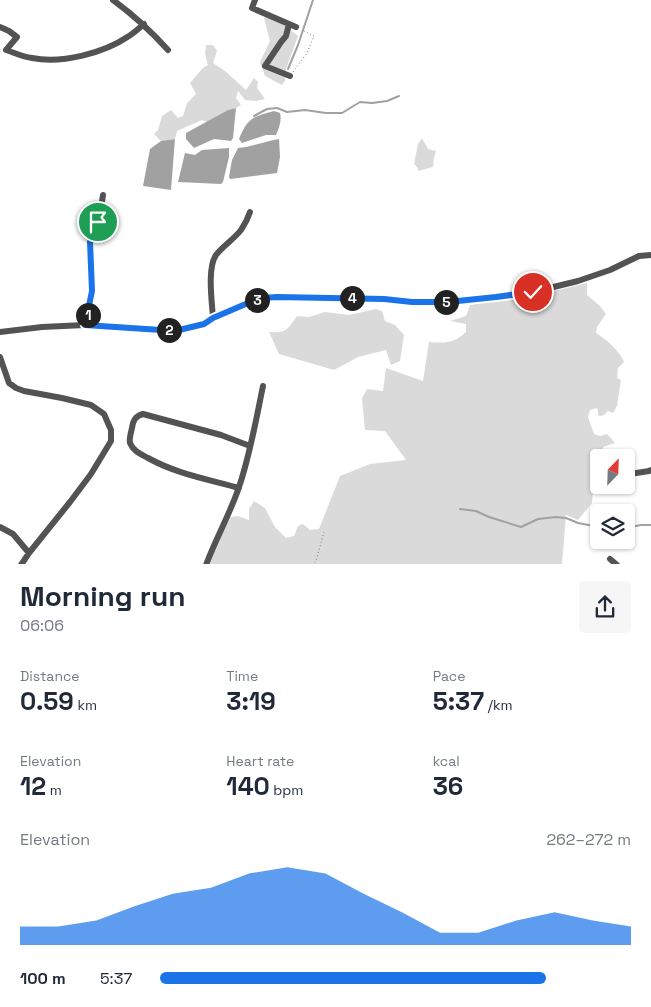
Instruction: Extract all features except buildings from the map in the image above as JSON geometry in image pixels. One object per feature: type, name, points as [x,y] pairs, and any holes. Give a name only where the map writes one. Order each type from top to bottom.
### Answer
[{"type":"street","points":[[113,0],[137,17],[168,50]]},
{"type":"street","points":[[255,0],[252,8],[296,27]]},
{"type":"street","points":[[0,27],[16,36],[6,50],[32,58],[54,60],[86,54],[116,43],[129,36],[144,24]]},
{"type":"street","points":[[288,24],[286,36],[265,66],[290,76]]},
{"type":"street","points":[[85,325],[92,291],[90,242],[100,215],[103,195]]},
{"type":"street","points":[[213,318],[210,276],[214,261],[219,252],[242,228],[250,212]]},
{"type":"street","points":[[0,332],[42,327],[85,325],[179,330],[204,324],[213,318],[262,298],[384,299],[412,302],[448,302],[496,297],[533,292],[578,281],[610,270],[639,256],[651,255]]},
{"type":"street","points":[[0,357],[10,383],[16,388],[91,405],[104,414],[111,430],[111,441],[90,474],[21,564]]},
{"type":"street","points":[[206,564],[239,488],[263,386]]},
{"type":"street","points":[[239,488],[174,471],[163,466],[137,452],[131,444],[130,434],[134,420],[137,416],[143,414],[221,435],[250,446]]},
{"type":"street","points":[[635,473],[651,470]]},
{"type":"street","points":[[0,527],[13,534],[28,553]]},
{"type":"street","points":[[610,559],[617,564]]},
{"type":"path","points":[[290,76],[307,54],[314,36],[296,27]]},
{"type":"path","points":[[312,564],[316,561],[324,532]]},
{"type":"shaded area","points":[[272,15],[298,36],[286,69],[285,81],[282,85],[265,76],[260,62],[270,41],[264,18]]},
{"type":"shaded area","points":[[206,45],[213,45],[217,51],[213,63],[246,90],[254,78],[258,82],[257,88],[265,99],[256,101],[245,100],[238,91],[236,98],[241,105],[207,122],[202,120],[177,131],[175,139],[161,141],[154,134],[158,130],[162,116],[171,110],[178,118],[183,116],[187,103],[196,94],[190,83],[208,65],[205,54]]},
{"type":"shaded area","points":[[236,108],[233,138],[231,141],[214,139],[194,148],[186,139],[186,133],[228,110]]},
{"type":"shaded area","points":[[274,111],[280,113],[281,116],[276,135],[266,135],[242,143],[239,139],[248,122]]},
{"type":"shaded area","points":[[422,138],[428,149],[436,151],[433,167],[418,171],[414,164],[418,144]]},
{"type":"shaded area","points":[[175,139],[171,190],[143,186],[150,149],[161,141]]},
{"type":"shaded area","points":[[279,139],[280,157],[277,173],[230,179],[232,160],[238,148]]},
{"type":"shaded area","points":[[229,148],[229,157],[221,184],[178,182],[185,153],[195,155],[202,150]]},
{"type":"shaded area","points":[[587,283],[587,295],[606,314],[597,327],[596,333],[619,353],[624,362],[618,368],[617,378],[621,380],[617,406],[613,413],[608,411],[600,416],[596,408],[590,410],[588,417],[594,434],[600,436],[607,434],[615,443],[603,447],[603,449],[590,449],[590,494],[593,494],[592,503],[578,520],[566,515],[562,564],[209,564],[217,539],[231,517],[238,516],[249,520],[249,509],[254,501],[265,508],[275,527],[286,538],[294,536],[298,526],[303,524],[310,530],[319,529],[340,476],[370,464],[406,460],[385,431],[365,430],[362,398],[367,389],[383,391],[386,368],[423,381],[429,342],[449,342],[466,332],[466,324],[450,321],[466,316],[470,305],[558,290]]},
{"type":"shaded area","points":[[376,309],[382,311],[385,321],[395,325],[404,335],[400,361],[391,365],[386,350],[358,357],[334,370],[279,354],[269,332],[286,330],[297,316],[309,317],[325,312],[349,315]]},
{"type":"waterway","points":[[288,69],[313,0]]},
{"type":"waterway","points":[[254,116],[267,109],[277,108],[287,112],[305,110],[342,113],[360,102],[387,101],[399,96]]},
{"type":"waterway","points":[[460,509],[476,511],[521,527],[538,519],[556,517],[590,525]]},
{"type":"waterway","points":[[635,526],[651,525]]},
{"type":"route","points":[[98,222],[90,242],[92,291],[85,325],[179,330],[204,324],[213,318],[262,298],[384,299],[412,302],[448,302],[533,292]]}]
